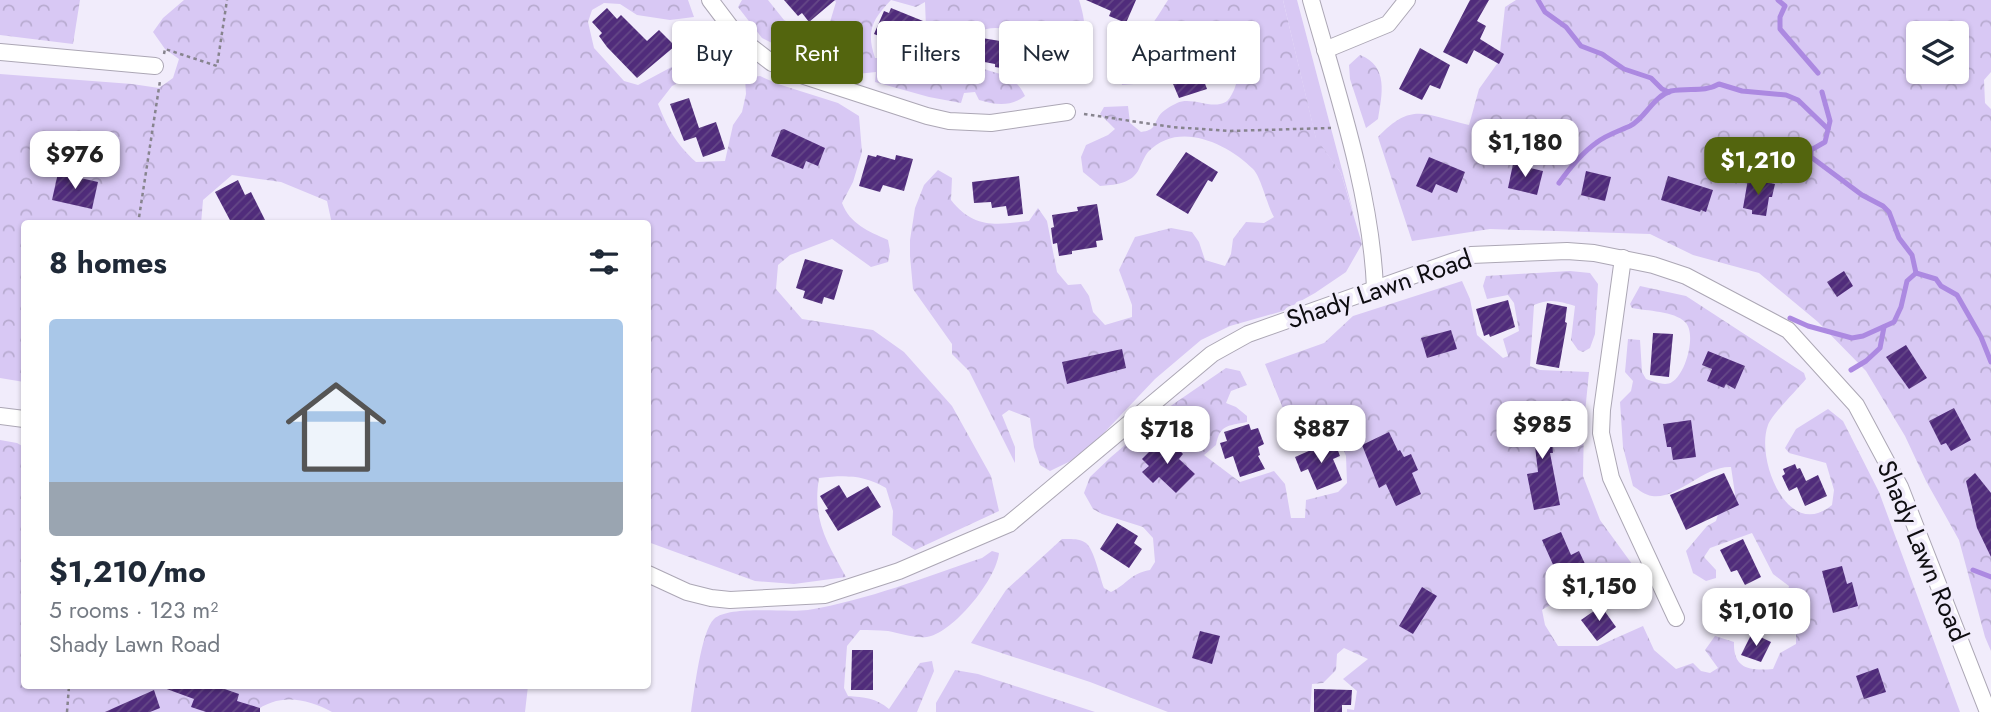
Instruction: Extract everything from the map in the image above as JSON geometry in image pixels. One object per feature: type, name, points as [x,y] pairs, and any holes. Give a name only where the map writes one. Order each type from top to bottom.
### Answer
[{"type":"street","points":[[710,0],[738,37],[772,63],[901,107],[949,121],[981,123],[1067,112]]},
{"type":"street","points":[[1311,0],[1371,237],[1375,288]]},
{"type":"street","points":[[1325,50],[1388,24],[1407,0]]},
{"type":"street","points":[[0,52],[160,68]]},
{"type":"street","name":"Shady Lawn Road","points":[[651,575],[687,592],[730,600],[825,595],[899,571],[1009,524],[1212,354],[1248,334],[1471,255],[1566,251],[1623,258],[1686,276],[1788,330],[1856,405],[1900,487],[1988,712]]},
{"type":"street","points":[[1623,258],[1601,433],[1611,478],[1676,618]]},
{"type":"street","points":[[0,416],[21,419]]},
{"type":"path","points":[[139,220],[165,49],[217,66],[227,0]]},
{"type":"path","points":[[1067,112],[1172,127],[1229,131],[1345,128]]},
{"type":"path","points":[[66,712],[69,689]]},
{"type":"green space","points":[[0,0],[80,0],[73,44],[0,35]]},
{"type":"green space","points":[[184,0],[688,0],[694,17],[670,20],[637,15],[620,4],[604,3],[592,10],[588,22],[594,48],[624,81],[638,85],[672,67],[672,84],[676,84],[658,104],[673,136],[696,162],[725,161],[733,125],[742,112],[745,84],[757,84],[757,76],[771,81],[771,84],[838,103],[859,116],[862,152],[853,182],[842,203],[855,222],[888,240],[888,262],[871,267],[832,239],[790,255],[778,265],[776,289],[802,319],[873,330],[904,352],[952,406],[991,476],[999,511],[915,550],[892,535],[893,511],[886,488],[854,477],[819,478],[819,519],[846,577],[794,584],[755,581],[651,543],[651,220],[331,220],[327,201],[281,182],[232,175],[203,200],[201,220],[21,220],[21,382],[0,378],[0,74],[159,88],[173,78],[179,59],[165,49],[153,32],[163,18]]},
{"type":"green space","points":[[742,0],[768,0],[786,21],[771,21],[771,42],[757,32],[757,21],[749,21],[738,7]]},
{"type":"green space","points":[[834,0],[891,0],[875,20],[871,33],[872,49],[877,58],[877,83],[876,72],[863,73],[863,21],[830,21],[836,2]]},
{"type":"green space","points":[[891,0],[1079,0],[1083,15],[1083,21],[999,21],[999,28],[985,30],[985,21],[926,21],[925,2],[916,7]]},
{"type":"green space","points":[[1168,0],[1283,0],[1316,138],[1341,173],[1362,244],[1346,272],[1315,293],[1283,311],[1230,326],[1201,340],[1155,379],[1083,455],[1050,471],[1040,465],[1034,447],[1030,418],[1009,410],[1002,415],[1015,447],[1015,463],[969,371],[952,354],[952,344],[913,289],[910,240],[915,208],[924,185],[938,170],[952,178],[951,200],[968,216],[977,220],[996,224],[1029,221],[1038,208],[1047,221],[1057,272],[1068,285],[1081,284],[1089,296],[1093,312],[1105,325],[1132,317],[1132,305],[1119,270],[1135,237],[1171,228],[1192,232],[1199,242],[1205,260],[1225,266],[1231,254],[1233,239],[1246,222],[1264,223],[1274,217],[1253,169],[1230,151],[1202,139],[1188,136],[1160,142],[1148,152],[1135,175],[1116,184],[1100,186],[1083,172],[1081,157],[1086,145],[1115,129],[1100,114],[1104,107],[1128,106],[1130,123],[1141,132],[1151,129],[1162,112],[1177,103],[1187,101],[1220,104],[1227,101],[1236,84],[1260,84],[1260,21],[1155,21]]},
{"type":"green space","points":[[1283,0],[1297,0],[1354,215],[1341,173],[1316,139]]},
{"type":"green space","points":[[1516,0],[1991,0],[1991,72],[1984,80],[1985,103],[1991,109],[1991,651],[1959,540],[1905,436],[1866,371],[1818,322],[1759,273],[1693,255],[1650,234],[1490,229],[1412,241],[1378,137],[1400,119],[1410,115],[1430,115],[1469,125],[1479,89],[1499,61],[1505,7]]},
{"type":"green space","points":[[1360,55],[1376,66],[1382,91],[1378,119],[1366,128],[1350,79],[1349,65]]},
{"type":"green space","points":[[985,69],[999,74],[999,84],[1017,84],[1025,96],[1014,102],[997,104],[979,100],[975,92],[964,93],[961,103],[882,84],[985,84]]},
{"type":"green space","points":[[1570,271],[1590,273],[1598,284],[1595,334],[1590,348],[1583,352],[1578,350],[1571,340],[1575,306],[1554,301],[1539,303],[1534,305],[1530,366],[1540,370],[1589,372],[1583,476],[1600,520],[1632,564],[1615,581],[1542,610],[1545,625],[1558,646],[1598,646],[1643,626],[1654,650],[1676,669],[1693,663],[1701,671],[1710,673],[1718,668],[1705,650],[1715,636],[1734,642],[1736,658],[1740,663],[1757,669],[1773,669],[1780,653],[1796,644],[1796,628],[1792,618],[1758,611],[1755,606],[1756,601],[1765,596],[1787,595],[1789,586],[1773,574],[1752,533],[1710,548],[1704,557],[1716,570],[1716,578],[1706,581],[1693,573],[1686,551],[1707,526],[1716,521],[1719,511],[1735,494],[1731,467],[1710,472],[1661,496],[1649,495],[1633,486],[1623,447],[1620,402],[1631,391],[1633,381],[1625,372],[1628,339],[1640,340],[1642,372],[1646,379],[1663,384],[1672,382],[1682,371],[1690,344],[1688,327],[1680,318],[1632,308],[1630,304],[1640,286],[1686,296],[1804,373],[1806,379],[1770,420],[1765,440],[1766,457],[1779,492],[1789,505],[1802,513],[1816,514],[1832,505],[1834,490],[1826,463],[1789,453],[1785,448],[1796,429],[1828,409],[1843,421],[1879,492],[1960,712],[1347,712],[1347,709],[1354,710],[1357,691],[1343,679],[1368,659],[1344,648],[1337,654],[1336,670],[1323,683],[1312,684],[1310,712],[1168,712],[1090,682],[971,643],[1006,590],[1062,539],[1084,541],[1089,546],[1104,588],[1111,592],[1137,574],[1150,570],[1155,562],[1153,538],[1143,527],[1093,509],[1084,493],[1090,477],[1172,405],[1226,368],[1240,371],[1247,385],[1231,391],[1226,403],[1247,416],[1247,422],[1230,425],[1223,430],[1216,445],[1204,455],[1240,482],[1274,471],[1285,484],[1291,518],[1305,518],[1306,500],[1338,492],[1347,483],[1346,456],[1336,433],[1325,430],[1303,434],[1286,416],[1265,364],[1324,343],[1353,316],[1462,281],[1470,299],[1477,335],[1503,358],[1508,356],[1503,339],[1519,331],[1514,303],[1508,295],[1487,299],[1483,286],[1486,276]]},
{"type":"green space","points":[[0,440],[21,445],[21,689],[528,689],[525,712],[332,712],[312,703],[283,700],[263,706],[254,712],[0,712]]},
{"type":"green space","points":[[992,551],[999,553],[983,589],[963,613],[941,631],[921,637],[888,631],[860,630],[847,646],[844,688],[848,696],[870,699],[889,709],[920,663],[932,661],[934,671],[917,712],[691,712],[705,636],[714,619],[732,612],[798,611],[830,606],[918,580],[982,558]]},
{"type":"green space","points":[[955,670],[978,674],[1095,712],[936,712],[936,703]]},
{"type":"building","points":[[784,0],[835,0],[810,21],[802,13],[798,16]]},
{"type":"building","points":[[1086,0],[1136,0],[1127,21],[1109,16],[1111,11]]},
{"type":"building","points":[[1470,0],[1489,0],[1477,21],[1486,26],[1480,39],[1504,54],[1499,64],[1474,50],[1467,64],[1443,52]]},
{"type":"building","points":[[607,8],[617,19],[621,15],[647,41],[659,30],[672,43],[672,49],[637,78],[607,47],[599,36],[602,33],[592,22]]},
{"type":"building","points":[[891,8],[923,21],[880,21],[884,11],[889,13]]},
{"type":"building","points":[[985,38],[999,41],[999,68],[985,62]]},
{"type":"building","points":[[1420,48],[1450,65],[1440,89],[1430,85],[1422,100],[1399,89]]},
{"type":"building","points":[[1173,84],[1205,84],[1207,89],[1179,98]]},
{"type":"building","points":[[689,98],[699,128],[716,122],[725,149],[703,157],[696,137],[684,141],[670,104]]},
{"type":"building","points":[[781,130],[825,148],[818,166],[806,161],[803,169],[771,156]]},
{"type":"building","points":[[1186,152],[1218,172],[1212,182],[1208,180],[1188,214],[1156,195]]},
{"type":"building","points":[[868,155],[895,160],[896,155],[913,159],[904,191],[883,185],[880,192],[859,186]]},
{"type":"building","points":[[1429,157],[1465,172],[1457,193],[1436,184],[1432,193],[1416,186]]},
{"type":"building","points":[[1513,164],[1543,171],[1537,195],[1508,188]]},
{"type":"building","points":[[1586,171],[1611,177],[1605,201],[1581,195]]},
{"type":"building","points":[[58,173],[98,182],[92,209],[52,200]]},
{"type":"building","points":[[1019,176],[1023,214],[1008,216],[1006,206],[992,208],[991,202],[974,203],[972,182]]},
{"type":"building","points":[[1668,176],[1713,190],[1706,212],[1661,200]]},
{"type":"building","points":[[1748,179],[1775,184],[1772,197],[1769,197],[1766,216],[1752,214],[1752,210],[1743,208]]},
{"type":"building","points":[[238,180],[245,195],[251,192],[265,220],[230,220],[215,192]]},
{"type":"building","points":[[1097,204],[1103,240],[1096,241],[1097,247],[1059,256],[1057,243],[1053,244],[1052,215],[1078,211],[1077,207]]},
{"type":"building","points":[[805,259],[843,270],[834,300],[824,297],[822,304],[803,298],[805,291],[796,288]]},
{"type":"building","points":[[1844,271],[1853,286],[1837,297],[1827,282]]},
{"type":"building","points":[[1508,300],[1515,327],[1490,337],[1489,334],[1484,336],[1476,309]]},
{"type":"building","points":[[1547,303],[1567,307],[1559,368],[1536,364]]},
{"type":"building","points":[[1451,330],[1457,349],[1427,358],[1421,338]]},
{"type":"building","points":[[1653,333],[1673,334],[1669,377],[1650,375]]},
{"type":"building","points":[[1906,345],[1927,378],[1909,389],[1886,357]]},
{"type":"building","points":[[1122,349],[1126,368],[1067,384],[1062,362]]},
{"type":"building","points":[[1708,351],[1745,366],[1735,389],[1726,384],[1724,388],[1707,381],[1712,369],[1702,365]]},
{"type":"building","points":[[1544,408],[1545,421],[1550,421],[1553,453],[1550,453],[1560,505],[1534,510],[1527,474],[1538,472],[1534,438],[1527,438],[1524,410]]},
{"type":"building","points":[[1954,408],[1971,440],[1951,451],[1946,443],[1941,445],[1929,421]]},
{"type":"building","points":[[1691,420],[1696,457],[1673,460],[1671,447],[1667,447],[1663,424]]},
{"type":"building","points":[[1249,424],[1251,430],[1258,428],[1264,444],[1258,447],[1258,456],[1265,469],[1240,477],[1233,456],[1225,459],[1220,443],[1227,441],[1224,432]]},
{"type":"building","points":[[1389,432],[1404,457],[1411,454],[1418,470],[1412,473],[1421,494],[1396,506],[1386,484],[1379,488],[1362,445]]},
{"type":"building","points":[[1161,440],[1166,446],[1171,441],[1183,454],[1179,459],[1195,474],[1176,493],[1159,477],[1153,483],[1142,472],[1149,466],[1142,459]]},
{"type":"building","points":[[1334,440],[1340,456],[1333,459],[1342,480],[1317,490],[1308,469],[1301,472],[1295,457]]},
{"type":"building","points":[[1795,464],[1806,481],[1818,475],[1827,496],[1805,506],[1797,487],[1789,491],[1782,476],[1785,474],[1783,469]]},
{"type":"building","points":[[1724,473],[1739,505],[1686,530],[1670,495]]},
{"type":"building","points":[[1975,473],[1991,493],[1991,557],[1977,528],[1966,481]]},
{"type":"building","points":[[839,485],[847,498],[868,486],[881,507],[838,531],[820,496]]},
{"type":"building","points":[[1117,523],[1138,536],[1134,543],[1142,549],[1129,568],[1100,549]]},
{"type":"building","points":[[1561,532],[1571,555],[1579,551],[1586,566],[1559,578],[1542,540]]},
{"type":"building","points":[[1743,539],[1761,577],[1745,585],[1737,570],[1731,572],[1720,550]]},
{"type":"building","points":[[1842,566],[1847,584],[1852,582],[1858,606],[1833,613],[1822,571]]},
{"type":"building","points":[[1422,587],[1437,596],[1413,634],[1399,626]]},
{"type":"building","points":[[1601,606],[1616,627],[1597,641],[1581,620]]},
{"type":"building","points":[[1200,631],[1220,636],[1212,664],[1192,658]]},
{"type":"building","points":[[1752,633],[1771,642],[1761,662],[1741,655]]},
{"type":"building","points":[[852,650],[873,650],[873,690],[851,690]]},
{"type":"building","points":[[1878,668],[1886,692],[1864,699],[1856,676]]},
{"type":"building","points":[[167,689],[225,689],[239,694],[237,701],[260,708],[260,712],[206,712],[191,707],[194,699]]},
{"type":"building","points":[[1314,689],[1352,690],[1351,705],[1342,705],[1342,712],[1314,712]]},
{"type":"building","points":[[154,690],[160,708],[150,712],[105,712]]},
{"type":"waterway","points":[[1538,0],[1545,12],[1566,27],[1581,46],[1602,54],[1624,69],[1651,78],[1669,92]]},
{"type":"waterway","points":[[1778,0],[1785,6],[1780,17],[1780,29],[1818,73]]},
{"type":"waterway","points":[[1559,183],[1591,147],[1636,122],[1659,98],[1671,91],[1708,88],[1719,84],[1742,91],[1786,95],[1798,100],[1828,129]]},
{"type":"waterway","points":[[1822,92],[1830,121],[1825,142],[1811,150],[1811,157],[1889,212],[1899,238],[1912,255],[1916,273]]},
{"type":"waterway","points":[[1916,273],[1936,279],[1941,286],[1957,295],[1981,337],[1991,362]]},
{"type":"waterway","points":[[1790,318],[1852,338],[1863,336],[1894,322],[1901,307],[1907,281],[1916,273]]},
{"type":"waterway","points":[[1851,370],[1880,348],[1884,327]]},
{"type":"waterway","points":[[1973,570],[1991,577]]}]
